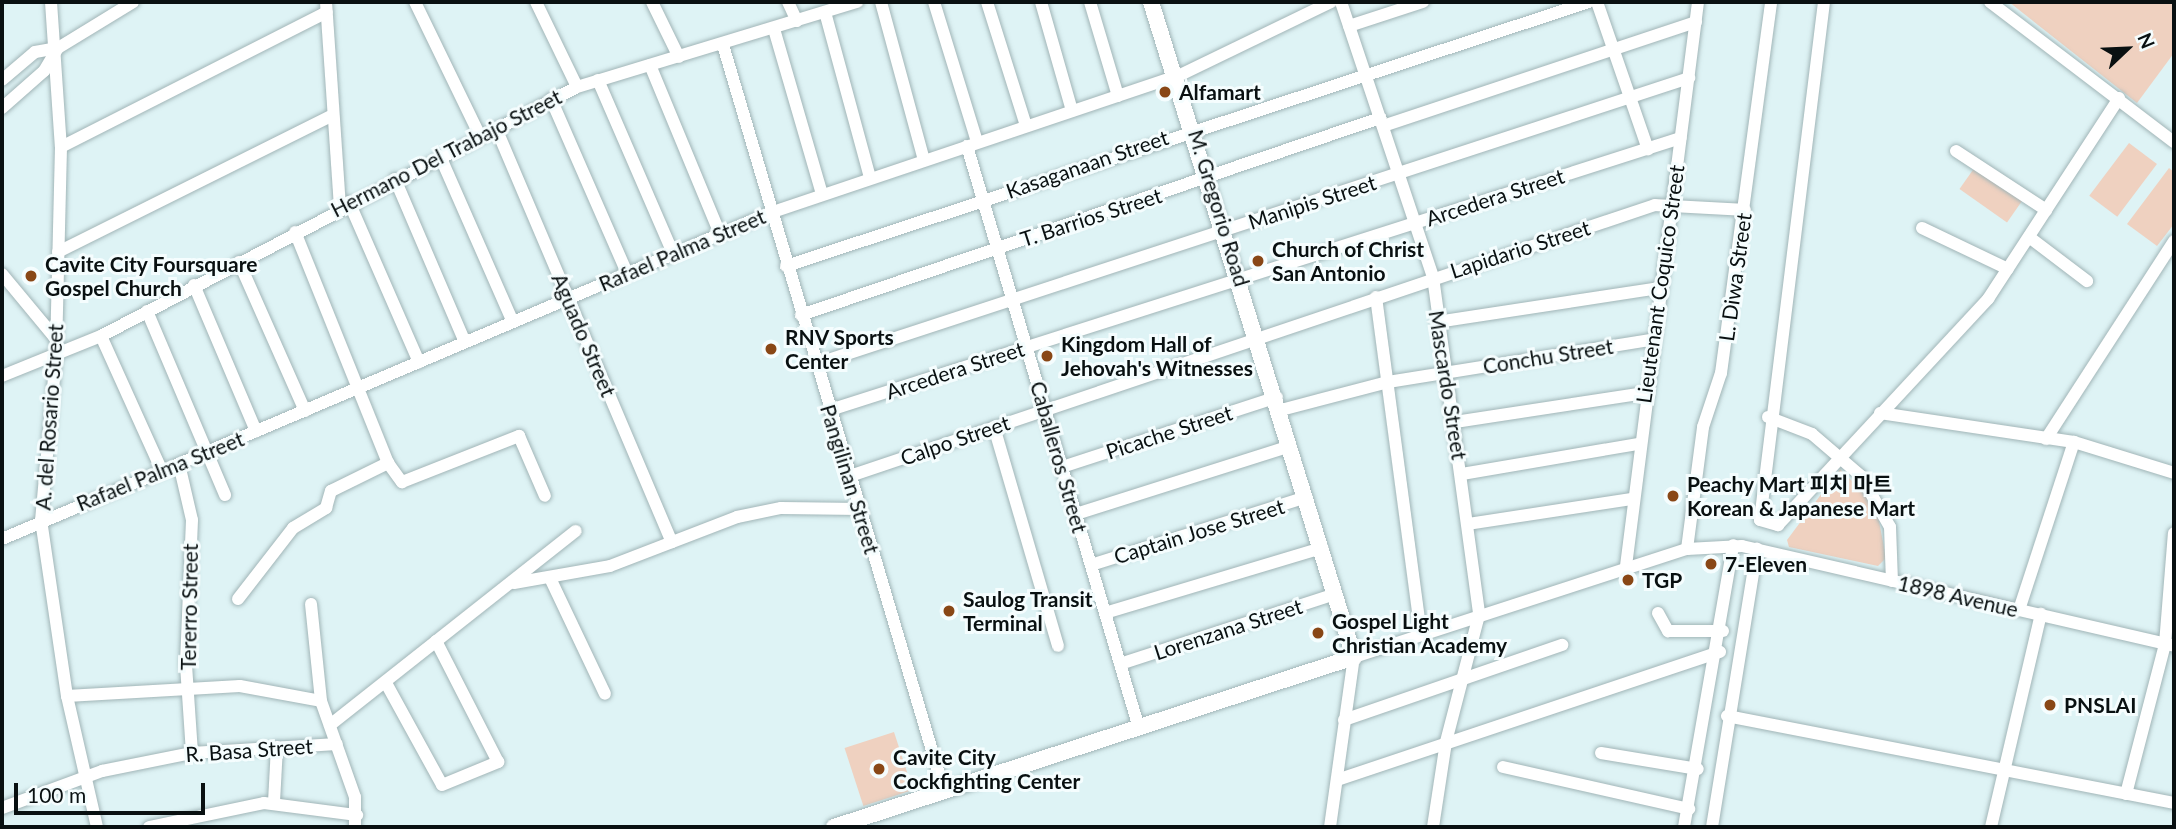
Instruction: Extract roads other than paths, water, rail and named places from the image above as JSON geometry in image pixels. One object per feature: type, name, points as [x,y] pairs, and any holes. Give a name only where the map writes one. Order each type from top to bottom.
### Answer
[{"type":"main road","name":"M. Gregorio Road","points":[[1151,2],[1178,76],[1226,230],[1354,657]]},
{"type":"main road","points":[[834,827],[1354,657]]},
{"type":"street","name":"A. del Rosario Street","points":[[51,2],[58,48],[61,148],[56,356],[41,520],[67,696],[97,827]]},
{"type":"street","points":[[2,80],[36,52],[58,48],[133,2]]},
{"type":"street","points":[[415,2],[480,136]]},
{"type":"street","points":[[536,2],[577,87]]},
{"type":"street","points":[[652,2],[679,57]]},
{"type":"street","points":[[788,2],[797,21]]},
{"type":"street","name":"Hermano Del Trabajo Street","points":[[2,376],[101,336],[345,204],[577,87],[723,45],[857,2]]},
{"type":"street","points":[[881,2],[924,160]]},
{"type":"street","name":"Caballeros Street","points":[[934,2],[972,144],[983,200],[1139,728]]},
{"type":"street","points":[[987,2],[1026,126]]},
{"type":"street","points":[[1041,2],[1072,111]]},
{"type":"street","points":[[1090,2],[1118,96]]},
{"type":"street","name":"Rafael Palma Street","points":[[2,540],[41,520],[256,432],[770,213],[1178,76],[1331,2]]},
{"type":"street","name":"Mascardo Street","points":[[1341,2],[1433,277],[1437,322],[1455,422],[1479,615]]},
{"type":"street","points":[[1349,26],[1423,2]]},
{"type":"street","name":"Kasaganaan Street","points":[[786,266],[1364,72],[1589,2]]},
{"type":"street","points":[[1597,2],[1648,149]]},
{"type":"street","name":"Lieutenant Coquico Street","points":[[1626,566],[1651,340],[1673,202],[1698,2]]},
{"type":"street","name":"L. Diwa Street","points":[[1687,549],[1703,427],[1721,373],[1771,2]]},
{"type":"street","points":[[1825,2],[1768,417],[1760,520],[1778,525],[1839,454],[1988,299],[2119,98]]},
{"type":"street","points":[[1990,2],[2174,142]]},
{"type":"street","points":[[61,148],[326,7],[333,115],[345,204],[419,362]]},
{"type":"street","points":[[825,12],[870,178]]},
{"type":"street","name":"T. Barrios Street","points":[[801,315],[997,247],[1696,22]]},
{"type":"street","points":[[774,29],[822,194]]},
{"type":"street","name":"Pangilinan Street","points":[[723,45],[770,213],[943,792]]},
{"type":"street","points":[[2,108],[44,71],[58,48]]},
{"type":"street","points":[[650,65],[720,234]]},
{"type":"street","name":"Manipis Street","points":[[816,364],[1689,78]]},
{"type":"street","points":[[598,80],[673,253]]},
{"type":"street","points":[[551,99],[626,273]]},
{"type":"street","points":[[58,252],[333,115]]},
{"type":"street","name":"Aguado Street","points":[[496,128],[672,542]]},
{"type":"street","name":"Arcedera Street","points":[[830,410],[1681,138]]},
{"type":"street","points":[[1956,151],[2046,210]]},
{"type":"street","points":[[440,156],[513,322]]},
{"type":"street","points":[[395,179],[465,342]]},
{"type":"street","name":"Lapidario Street","points":[[1259,337],[1433,277],[1673,202],[1745,210]]},
{"type":"street","points":[[1922,228],[2008,269]]},
{"type":"street","points":[[295,232],[361,387],[388,463],[402,482],[519,436],[545,496]]},
{"type":"street","points":[[2029,237],[2087,281]]},
{"type":"street","points":[[2046,439],[2174,241]]},
{"type":"street","points":[[239,262],[304,411]]},
{"type":"street","points":[[2,274],[56,339]]},
{"type":"street","points":[[194,285],[256,432]]},
{"type":"street","points":[[1437,322],[1658,289]]},
{"type":"street","points":[[1376,296],[1421,634]]},
{"type":"street","points":[[147,312],[225,495]]},
{"type":"street","points":[[101,336],[162,471]]},
{"type":"street","name":"Calpo Street","points":[[849,476],[1259,337]]},
{"type":"street","name":"Conchu Street","points":[[1279,403],[1446,372],[1651,340]]},
{"type":"street","points":[[1455,422],[1645,393]]},
{"type":"street","name":"Picache Street","points":[[1062,467],[1279,403]]},
{"type":"street","points":[[1880,413],[2074,442],[2174,473]]},
{"type":"street","points":[[1768,417],[1796,424],[1839,454],[1879,501],[1890,527],[1892,581]]},
{"type":"street","points":[[993,427],[1058,646]]},
{"type":"street","points":[[2019,610],[2074,442]]},
{"type":"street","points":[[1462,474],[1638,444]]},
{"type":"street","points":[[1076,514],[1292,446]]},
{"type":"street","points":[[238,598],[293,528],[326,508],[331,491],[388,463]]},
{"type":"street","name":"Tererro Street","points":[[179,464],[192,520],[188,685],[192,752]]},
{"type":"street","name":"Captain Jose Street","points":[[1091,565],[1307,497]]},
{"type":"street","points":[[1468,524],[1632,499]]},
{"type":"street","points":[[514,583],[610,566],[737,517],[781,508],[860,509]]},
{"type":"street","points":[[330,725],[514,583],[576,531]]},
{"type":"street","points":[[2126,794],[2170,645],[2174,533]]},
{"type":"street","points":[[1684,827],[1698,769],[1738,545]]},
{"type":"street","name":"1898 Avenue","points":[[1354,657],[1626,566],[1687,549],[1738,545],[2170,645]]},
{"type":"street","points":[[1105,613],[1322,548]]},
{"type":"street","points":[[1712,827],[1727,716],[1757,549]]},
{"type":"street","points":[[550,578],[605,694]]},
{"type":"street","name":"Lorenzana Street","points":[[1120,664],[1335,594]]},
{"type":"street","points":[[149,827],[274,803],[356,821],[337,744],[321,701],[311,604]]},
{"type":"street","points":[[1658,613],[1668,631],[1723,631]]},
{"type":"street","points":[[1991,827],[2041,614]]},
{"type":"street","points":[[1433,827],[1446,742],[1479,615]]},
{"type":"street","points":[[386,683],[442,785],[498,762],[436,641]]},
{"type":"street","points":[[1344,720],[1562,645]]},
{"type":"street","points":[[1337,780],[1720,652]]},
{"type":"street","points":[[1330,827],[1354,657]]},
{"type":"street","points":[[67,696],[188,685],[240,685],[321,701]]},
{"type":"street","points":[[1727,716],[2174,803]]},
{"type":"street","name":"R. Basa Street","points":[[2,808],[84,776],[192,752],[337,744]]},
{"type":"street","points":[[274,803],[277,747]]},
{"type":"street","points":[[1601,753],[1698,769]]},
{"type":"street","points":[[1503,767],[1689,808]]},
{"type":"place","name":"Alfamart","points":[[1165,92]]},
{"type":"place","name":"Church of Christ San Antonio","points":[[1258,261]]},
{"type":"place","name":"Cavite City Foursquare Gospel Church","points":[[31,276]]},
{"type":"place","name":"RNV Sports Center","points":[[771,349]]},
{"type":"place","name":"Kingdom Hall of Jehovah's Witnesses","points":[[1047,356]]},
{"type":"place","name":"Peachy Mart 피치 마트 Korean & Japanese Mart","points":[[1673,496]]},
{"type":"place","name":"7-Eleven","points":[[1711,564]]},
{"type":"place","name":"TGP","points":[[1628,580]]},
{"type":"place","name":"Saulog Transit Terminal","points":[[949,611]]},
{"type":"place","name":"Gospel Light Christian Academy","points":[[1318,633]]},
{"type":"place","name":"PNSLAI","points":[[2050,705]]},
{"type":"place","name":"Cavite City Cockfighting Center","points":[[879,769]]}]
